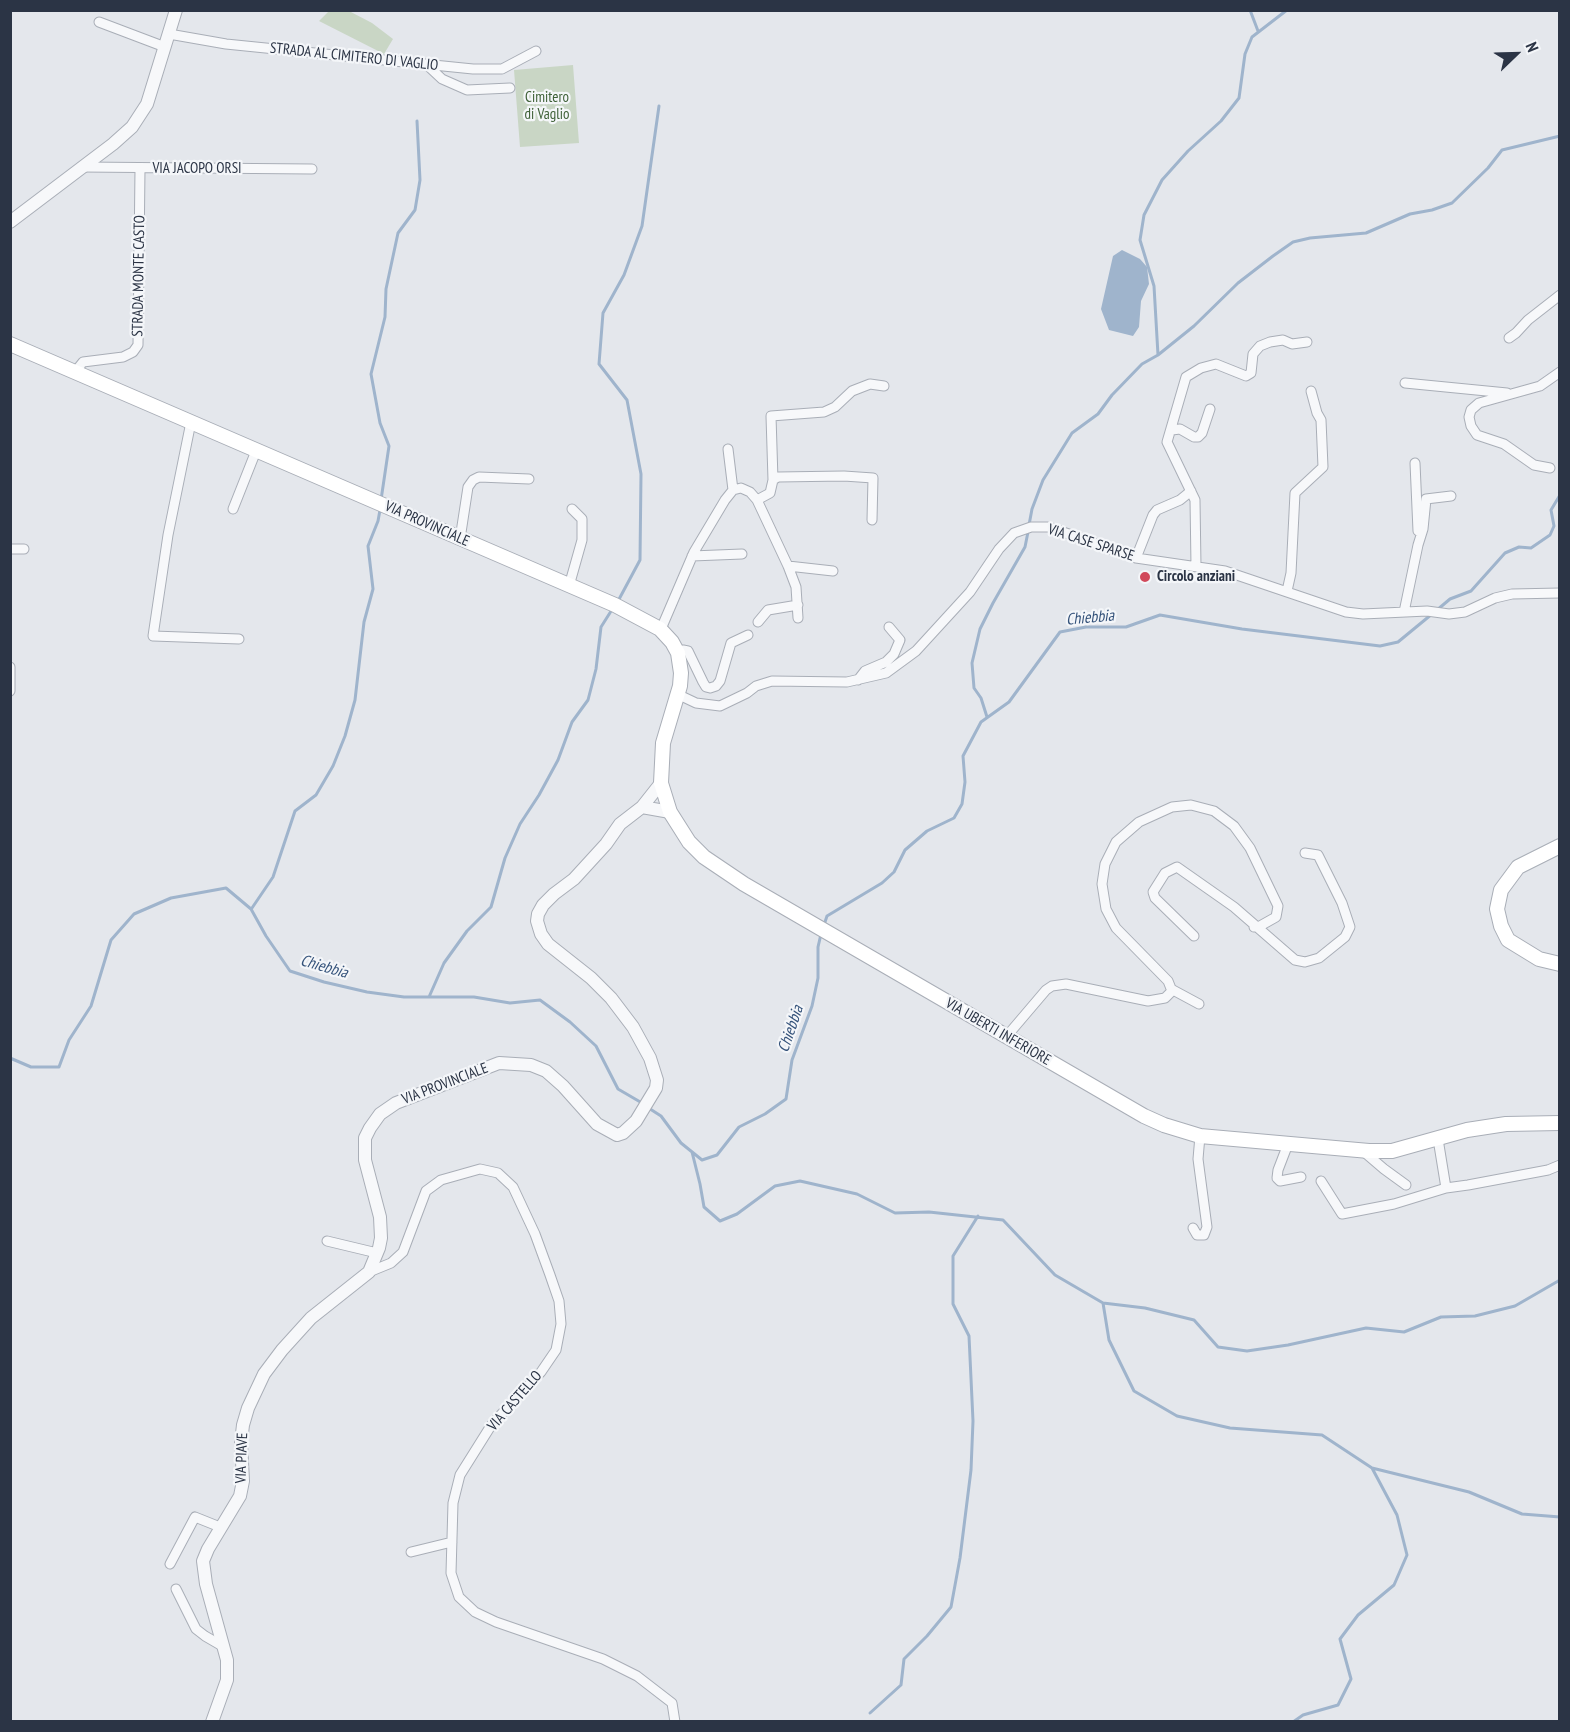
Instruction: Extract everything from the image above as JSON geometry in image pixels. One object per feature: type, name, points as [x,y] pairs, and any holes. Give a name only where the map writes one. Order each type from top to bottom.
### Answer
[{"type":"main road","name":"VIA PROVINCIALE","points":[[10,344],[615,605],[661,629]]},
{"type":"main road","points":[[661,629],[678,653]]},
{"type":"main road","name":"VIA UBERTI INFERIORE","points":[[678,653],[681,674],[663,743],[662,783],[670,812],[689,842],[704,857],[744,884],[1144,1116],[1200,1136],[1363,1151],[1392,1151],[1467,1130],[1506,1124],[1532,1122],[1551,1125],[1560,1123]]},
{"type":"main road","points":[[1558,848],[1515,870],[1501,890],[1497,909],[1501,926],[1508,940],[1539,959],[1560,964]]},
{"type":"street","points":[[10,222],[132,128],[147,104],[169,34],[172,12]]},
{"type":"street","points":[[99,22],[165,47]]},
{"type":"street","name":"STRADA AL CIMITERO DI VAGLIO","points":[[169,34],[226,44],[493,70],[513,64],[536,51]]},
{"type":"street","points":[[426,64],[442,79],[467,90],[510,88]]},
{"type":"street","name":"VIA JACOPO ORSI","points":[[81,167],[312,169]]},
{"type":"street","name":"STRADA MONTE CASTO","points":[[75,372],[83,362],[123,357],[133,352],[138,345],[140,169]]},
{"type":"street","points":[[1509,338],[1528,320],[1560,296]]},
{"type":"street","points":[[1196,566],[1195,500],[1167,442],[1186,377],[1193,371],[1216,364],[1246,376],[1251,373],[1253,354],[1260,346],[1283,340],[1292,344],[1307,342]]},
{"type":"street","points":[[1550,468],[1534,465],[1504,444],[1477,435],[1473,431],[1469,417],[1471,410],[1479,403],[1539,386],[1560,372]]},
{"type":"street","points":[[1405,383],[1516,392]]},
{"type":"street","points":[[757,500],[770,493],[773,480],[771,416],[824,412],[835,407],[861,386],[870,384],[884,386]]},
{"type":"street","points":[[1287,591],[1295,494],[1323,467],[1321,420],[1311,391]]},
{"type":"street","points":[[1172,430],[1180,429],[1194,437],[1198,436],[1202,433],[1210,409]]},
{"type":"street","points":[[191,423],[168,535],[153,636],[239,639]]},
{"type":"street","points":[[661,629],[692,556],[733,490],[728,449]]},
{"type":"street","points":[[233,509],[256,451]]},
{"type":"street","points":[[1415,463],[1418,545]]},
{"type":"street","points":[[773,480],[778,477],[814,475],[873,478],[872,520]]},
{"type":"street","points":[[460,539],[468,487],[472,480],[479,477],[529,479]]},
{"type":"street","points":[[733,490],[741,488],[750,492],[757,500],[796,587],[798,618]]},
{"type":"street","points":[[1136,558],[1157,510],[1180,500],[1191,491]]},
{"type":"street","points":[[1404,612],[1423,529],[1426,499],[1451,496]]},
{"type":"street","points":[[569,586],[582,540],[582,519],[572,509]]},
{"type":"street","name":"VIA CASE SPARSE","points":[[677,694],[696,703],[720,706],[756,686],[772,681],[847,682],[886,673],[916,651],[970,592],[999,549],[1014,533],[1036,526],[1049,527],[1136,558],[1225,571],[1346,612],[1363,614],[1465,612],[1481,603],[1512,594],[1560,593]]},
{"type":"street","points":[[10,549],[24,549]]},
{"type":"street","points":[[692,556],[742,554]]},
{"type":"street","points":[[788,566],[833,571]]},
{"type":"street","points":[[758,622],[768,610],[798,605]]},
{"type":"street","points":[[858,680],[865,671],[886,662],[894,654],[900,640],[889,627]]},
{"type":"street","points":[[678,653],[683,650],[688,651],[703,682],[706,687],[710,688],[716,686],[720,681],[731,643],[748,635]]},
{"type":"street","points":[[10,667],[10,691]]},
{"type":"street","name":"VIA PROVINCIALE","points":[[369,1272],[381,1238],[380,1217],[365,1160],[365,1138],[380,1114],[396,1103],[499,1063],[531,1065],[546,1071],[563,1086],[597,1124],[617,1135],[623,1133],[639,1116],[651,1098],[657,1080],[650,1058],[633,1028],[611,998],[591,978],[548,944],[541,934],[537,921],[543,905],[574,879],[606,844],[620,824],[642,807],[662,783]]},
{"type":"street","points":[[1198,1004],[1173,990],[1168,981],[1116,928],[1106,909],[1102,884],[1105,864],[1116,842],[1130,828],[1172,807],[1191,805],[1214,810],[1234,826],[1250,848],[1278,906],[1276,917],[1267,924],[1254,927]]},
{"type":"street","points":[[642,807],[670,812]]},
{"type":"street","points":[[1194,936],[1155,898],[1153,892],[1165,873],[1177,867],[1234,908],[1295,960],[1305,962],[1319,958],[1345,937],[1350,927],[1342,903],[1318,855],[1305,853]]},
{"type":"street","points":[[1006,1037],[1046,990],[1053,986],[1066,984],[1148,1001],[1166,998],[1173,990]]},
{"type":"street","points":[[1193,1228],[1197,1235],[1204,1235],[1207,1227],[1198,1159],[1200,1136]]},
{"type":"street","points":[[1438,1139],[1446,1188]]},
{"type":"street","points":[[1288,1144],[1277,1178],[1280,1181],[1301,1177]]},
{"type":"street","points":[[1363,1151],[1406,1185]]},
{"type":"street","points":[[1321,1181],[1342,1214],[1394,1204],[1446,1188],[1548,1170],[1560,1165]]},
{"type":"street","name":"VIA CASTELLO","points":[[369,1272],[390,1263],[403,1252],[426,1191],[441,1180],[480,1169],[498,1173],[513,1187],[535,1233],[558,1301],[561,1324],[556,1350],[541,1372],[492,1424],[460,1475],[453,1503],[451,1573],[459,1597],[475,1612],[496,1622],[603,1659],[637,1676],[672,1703],[675,1722]]},
{"type":"street","points":[[327,1241],[377,1253]]},
{"type":"street","name":"VIA PIAVE","points":[[212,1722],[227,1680],[227,1660],[203,1561],[220,1527],[240,1496],[243,1480],[241,1442],[248,1408],[264,1374],[282,1350],[311,1318],[369,1272]]},
{"type":"street","points":[[170,1564],[195,1517],[220,1527]]},
{"type":"street","points":[[411,1552],[452,1542]]},
{"type":"street","points":[[176,1588],[196,1629],[224,1647]]},
{"type":"green space","points":[[329,11],[349,11],[372,23],[393,39],[384,54],[319,21]]},
{"type":"green space","name":"Cimitero di Vaglio","points":[[573,65],[579,143],[520,147],[514,70]]},
{"type":"water","points":[[1122,250],[1140,259],[1147,267],[1149,284],[1141,301],[1139,327],[1133,336],[1109,330],[1101,309],[1113,256]]},
{"type":"waterway","points":[[1250,10],[1258,31]]},
{"type":"waterway","points":[[1158,355],[1154,286],[1140,240],[1144,215],[1162,180],[1188,151],[1221,121],[1239,98],[1245,54],[1252,37],[1287,10]]},
{"type":"waterway","points":[[617,603],[640,560],[641,474],[627,400],[599,364],[603,313],[624,275],[642,226],[659,106]]},
{"type":"waterway","points":[[381,500],[389,446],[380,423],[371,374],[385,317],[386,289],[398,233],[415,210],[420,180],[417,121]]},
{"type":"waterway","points":[[1029,525],[1032,509],[1043,480],[1072,433],[1098,414],[1112,395],[1142,364],[1158,355],[1194,326],[1238,283],[1273,256],[1293,242],[1310,238],[1366,233],[1410,214],[1452,203],[1488,168],[1502,150],[1560,136]]},
{"type":"waterway","name":"Chiebbia","points":[[1437,610],[1450,599],[1471,591],[1505,553],[1519,547],[1531,548],[1550,535],[1554,526],[1551,510],[1560,495]]},
{"type":"waterway","points":[[252,908],[273,877],[295,811],[316,795],[333,766],[345,736],[355,700],[364,622],[373,589],[368,546],[380,510]]},
{"type":"waterway","points":[[987,717],[981,698],[974,688],[972,663],[980,629],[1025,547],[1028,532]]},
{"type":"waterway","points":[[429,997],[444,963],[467,931],[491,907],[505,858],[520,824],[558,760],[572,722],[588,700],[596,669],[601,627],[613,608]]},
{"type":"waterway","name":"Chiebbia","points":[[824,925],[827,916],[882,883],[894,872],[905,850],[927,831],[954,818],[962,804],[965,782],[963,756],[981,722],[1009,702],[1060,632],[1086,627],[1126,627],[1160,615],[1242,629],[1380,646],[1398,642],[1432,614]]},
{"type":"waterway","name":"Chiebbia","points":[[10,1058],[31,1067],[59,1067],[69,1040],[91,1006],[111,940],[134,914],[171,898],[226,888],[251,909],[290,971],[367,992],[404,997],[474,997],[510,1003],[540,1000],[570,1022],[596,1046],[618,1089],[642,1103]]},
{"type":"waterway","name":"Chiebbia","points":[[647,1107],[661,1116],[681,1143],[702,1160],[717,1155],[739,1127],[765,1114],[786,1099],[792,1060],[812,1006],[818,978],[818,947],[821,934]]},
{"type":"waterway","points":[[692,1152],[704,1207],[720,1221],[737,1214],[775,1186],[800,1181],[857,1194],[895,1213],[929,1212],[1003,1220],[1055,1275],[1103,1303],[1145,1308],[1194,1320],[1218,1347],[1247,1351],[1288,1345],[1366,1328],[1404,1332],[1441,1317],[1475,1316],[1515,1306],[1560,1280]]},
{"type":"waterway","points":[[870,1713],[901,1685],[904,1659],[951,1607],[960,1558],[971,1470],[973,1421],[969,1336],[953,1304],[953,1256],[978,1216]]},
{"type":"waterway","points":[[1103,1303],[1109,1340],[1134,1391],[1177,1416],[1230,1428],[1322,1435],[1372,1468],[1469,1492],[1522,1514],[1560,1517]]},
{"type":"waterway","points":[[1293,1722],[1303,1715],[1338,1705],[1351,1679],[1340,1639],[1358,1615],[1394,1585],[1407,1555],[1397,1515],[1372,1468]]},
{"type":"place","name":"Circolo anziani","points":[[1145,577]]}]
